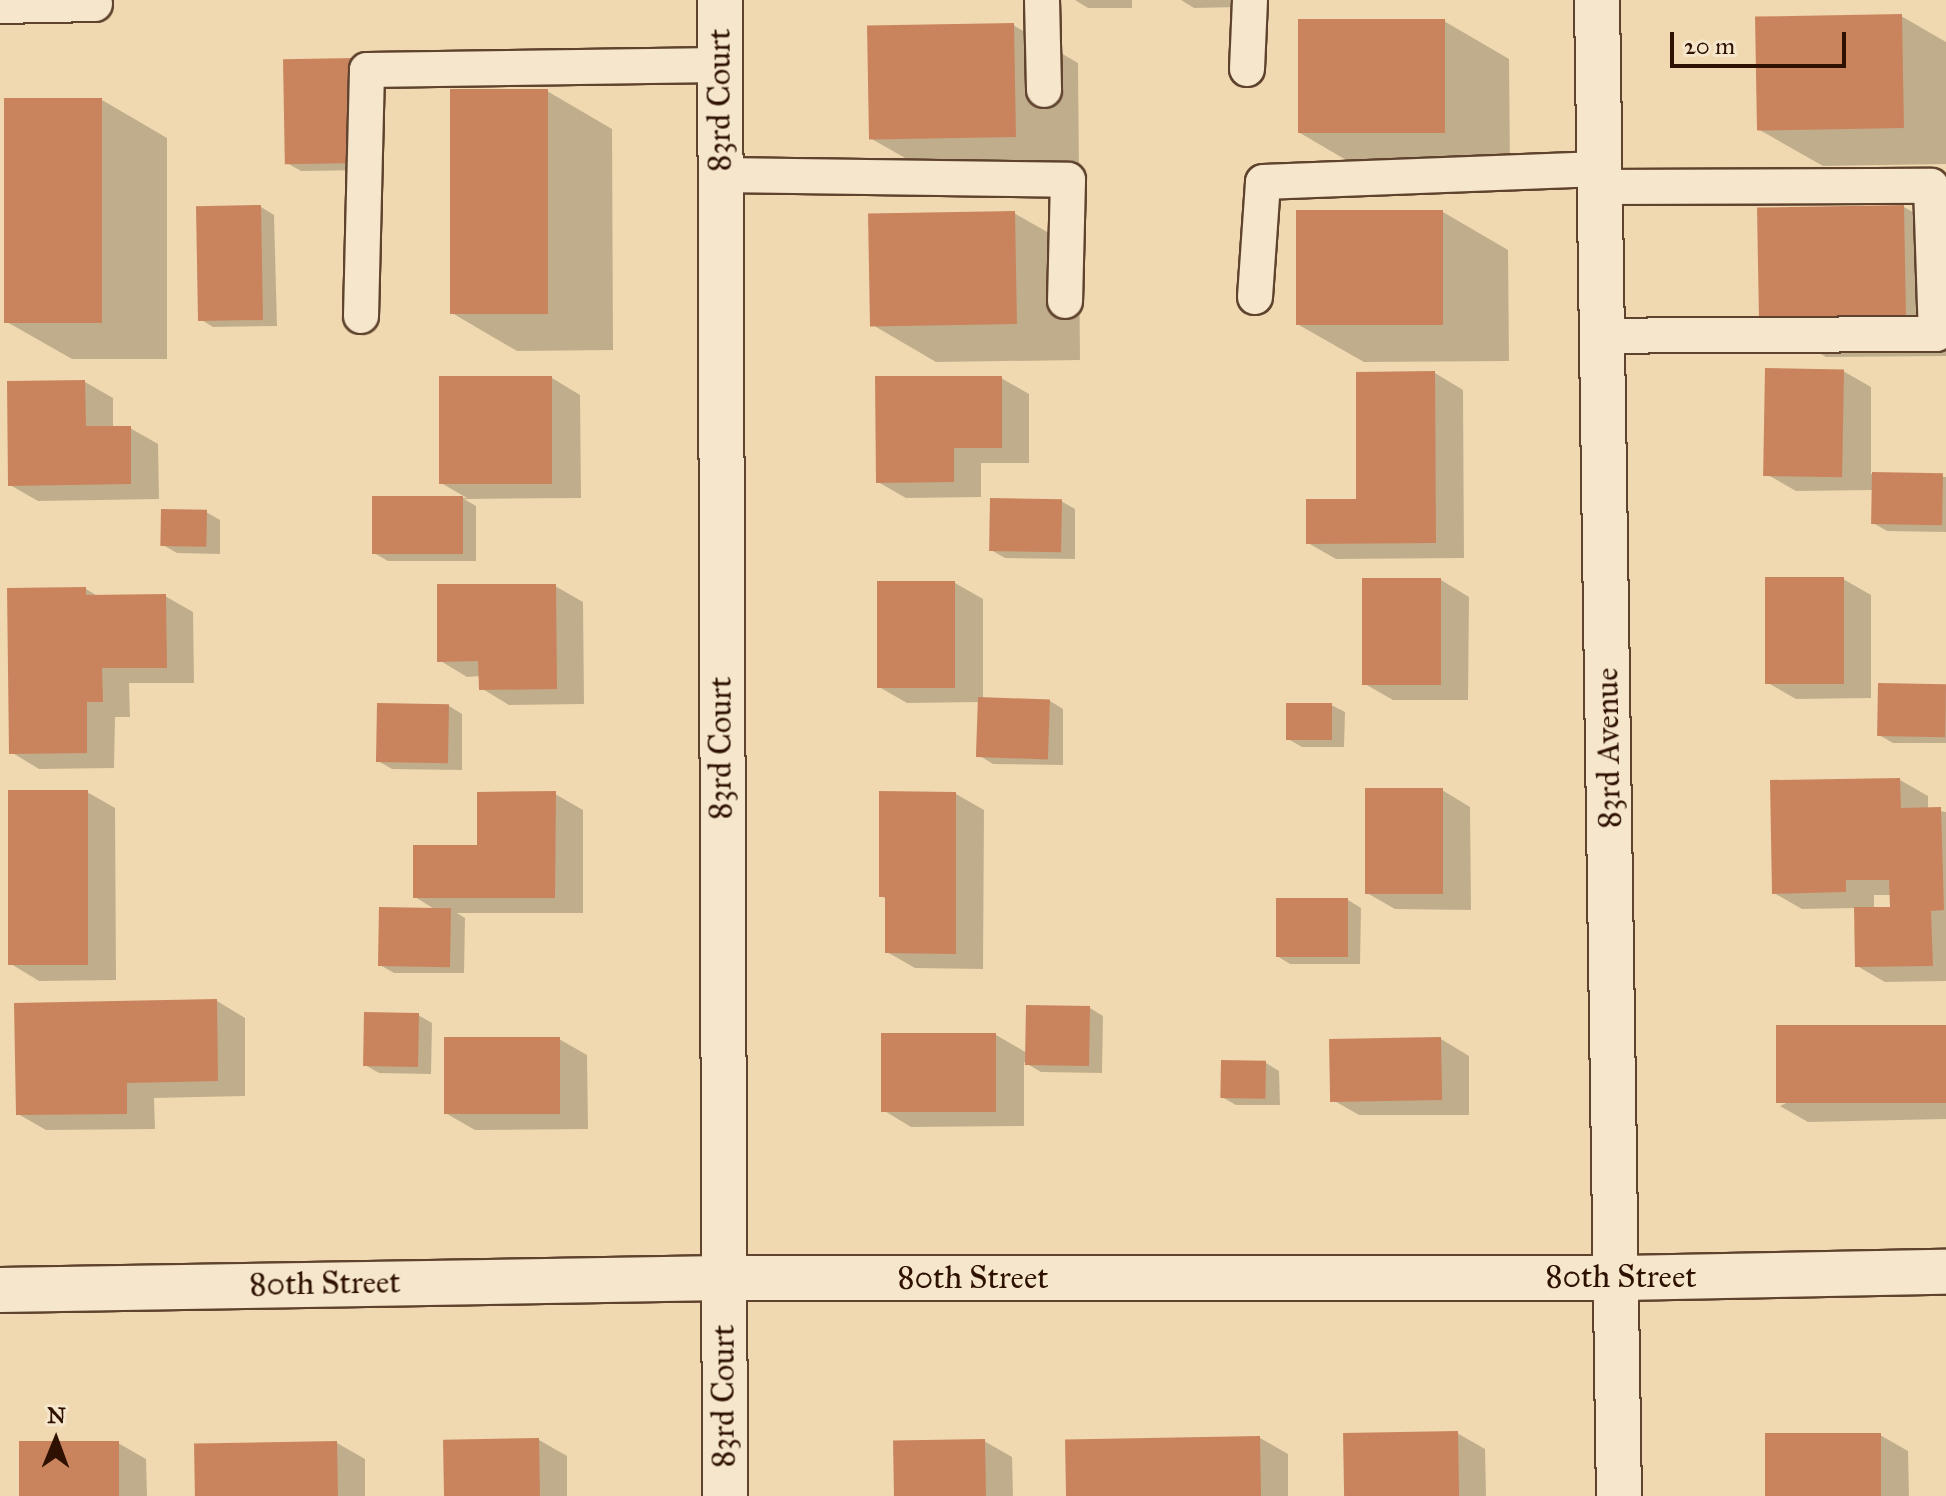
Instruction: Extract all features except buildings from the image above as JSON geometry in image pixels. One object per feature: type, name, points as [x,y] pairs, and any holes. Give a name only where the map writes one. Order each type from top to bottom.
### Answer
[{"type":"street","name":"83rd Court","points":[[720,0],[725,1496]]},
{"type":"street","name":"83rd Avenue","points":[[1597,0],[1619,1278],[1619,1496]]},
{"type":"street","name":"80th Street","points":[[0,1290],[723,1278],[1619,1278],[1946,1272]]},
{"type":"lane","points":[[1042,0],[1044,90]]},
{"type":"lane","points":[[1247,69],[1250,0]]},
{"type":"lane","points":[[0,6],[95,4]]},
{"type":"lane","points":[[361,316],[367,70],[720,65]]},
{"type":"lane","points":[[720,175],[1068,180],[1065,301]]},
{"type":"lane","points":[[1255,297],[1263,182],[1600,178],[1931,186],[1936,334],[1602,336]]}]
